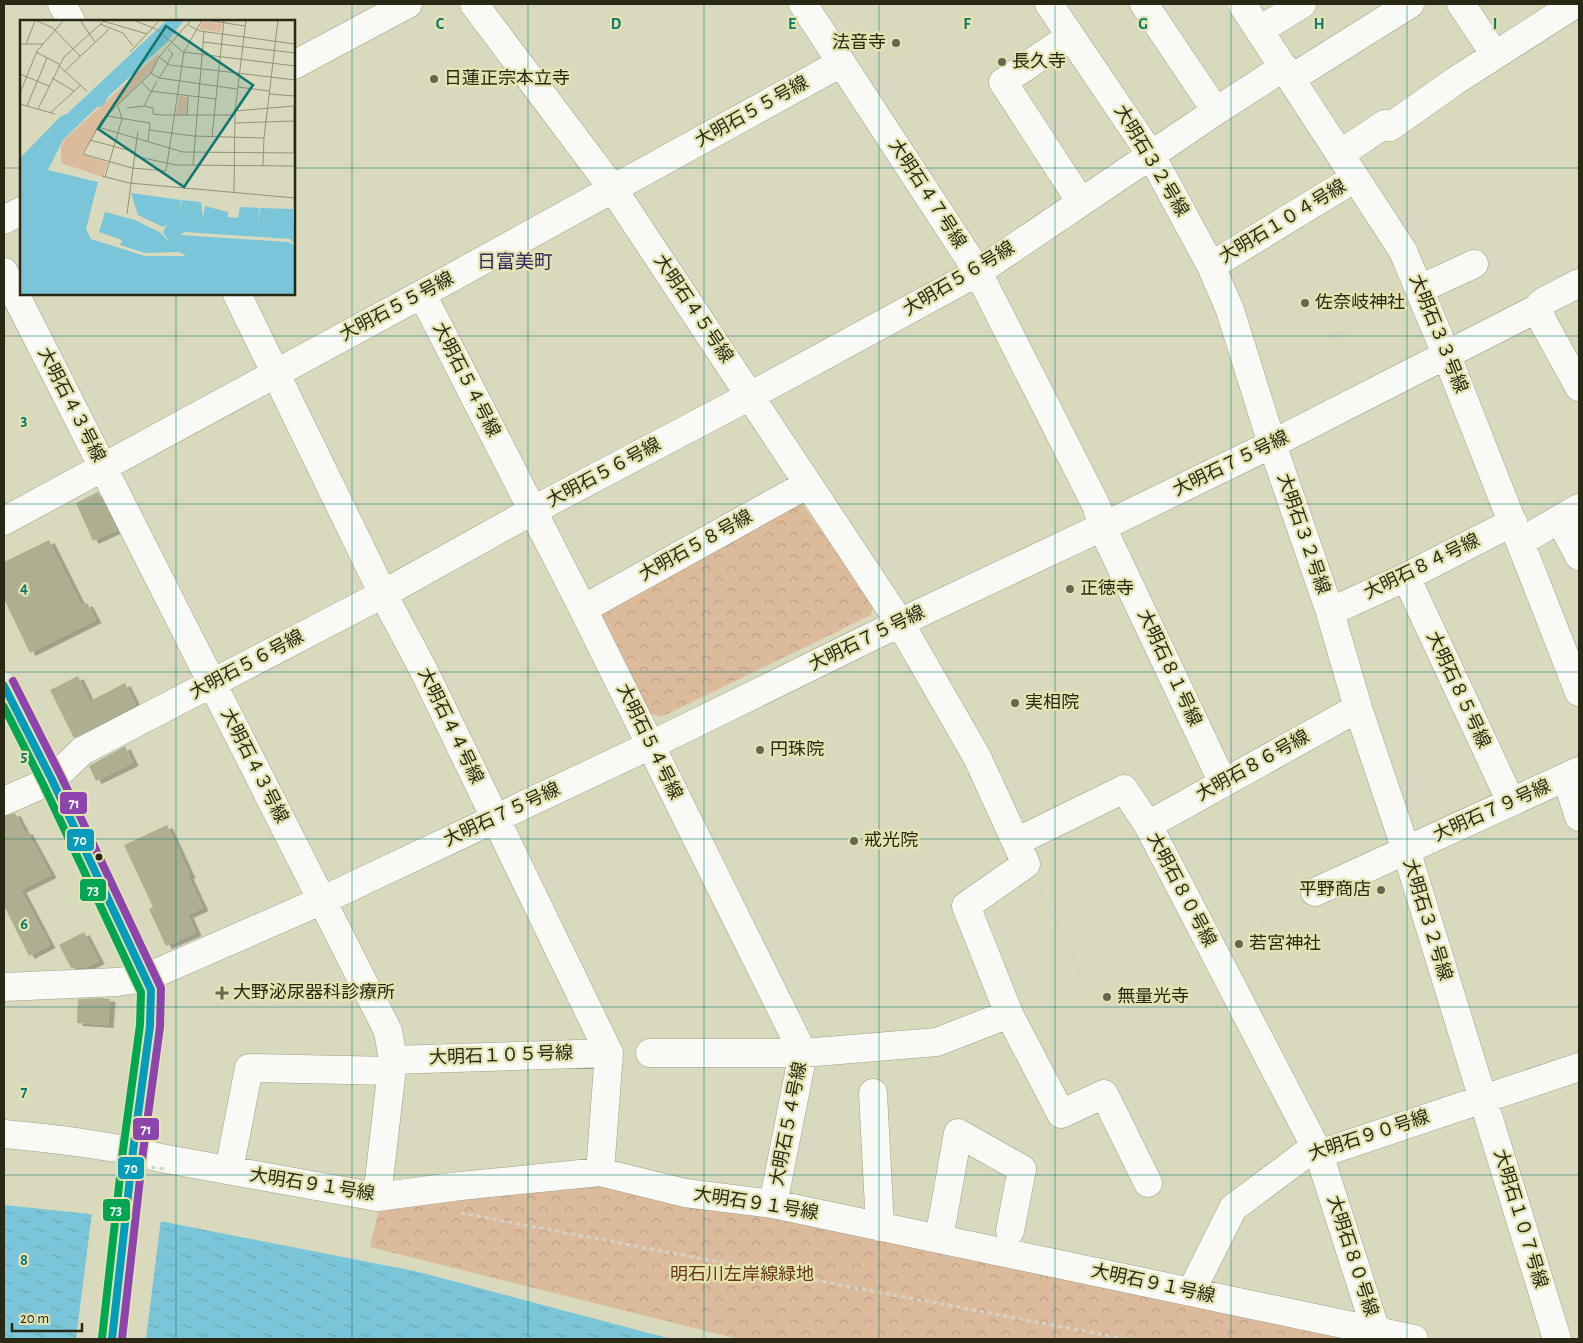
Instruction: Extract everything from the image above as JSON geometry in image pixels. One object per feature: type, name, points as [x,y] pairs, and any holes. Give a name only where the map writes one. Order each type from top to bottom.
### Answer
[{"type":"main road","points":[[4,686],[52,780],[150,990],[150,1026],[112,1339]]},
{"type":"street","points":[[62,4],[70,20]]},
{"type":"street","points":[[295,64],[407,4]]},
{"type":"street","name":"大明石４５号線","points":[[474,4],[613,189],[900,623]]},
{"type":"street","name":"大明石４７号線","points":[[802,4],[978,272],[1097,507],[1102,527]]},
{"type":"street","points":[[1144,4],[1216,111]]},
{"type":"street","name":"大明石３３号線","points":[[1242,4],[1403,251],[1446,354],[1579,692]]},
{"type":"street","points":[[1260,30],[1302,4]]},
{"type":"street","name":"大明石５６号線","points":[[52,780],[82,751],[383,594],[532,511],[750,396],[978,272],[1216,111],[1410,4]]},
{"type":"street","points":[[1461,4],[1495,55]]},
{"type":"street","points":[[1340,154],[1385,124],[1390,127],[1495,55],[1575,4]]},
{"type":"street","name":"大明石３２号線","points":[[1056,6],[1071,36],[1151,155],[1211,266],[1230,310],[1272,444],[1330,612],[1358,708],[1406,850],[1483,1099]]},
{"type":"street","points":[[1071,36],[1003,82],[1081,202]]},
{"type":"street","name":"大明石５５号線","points":[[4,521],[842,63]]},
{"type":"street","name":"大明石１０４号線","points":[[1211,266],[1355,178]]},
{"type":"street","points":[[4,220],[20,212]]},
{"type":"street","points":[[1420,289],[1474,264]]},
{"type":"street","name":"大明石４３号線","points":[[4,272],[388,1031],[392,1065],[377,1197]]},
{"type":"street","name":"大明石７５号線","points":[[4,987],[117,982],[145,978],[323,900],[651,745],[1272,444],[1536,309],[1544,301],[1579,283]]},
{"type":"street","name":"大明石５４号線","points":[[422,294],[583,609],[803,1053],[772,1204]]},
{"type":"street","name":"大明石４４号線","points":[[237,295],[383,594],[423,669],[609,1053]]},
{"type":"street","points":[[1536,309],[1579,387]]},
{"type":"street","name":"大明石５８号線","points":[[583,609],[808,484]]},
{"type":"street","points":[[1570,514],[1579,556]]},
{"type":"street","name":"大明石８４号線","points":[[1330,612],[1406,577],[1517,532],[1570,514]]},
{"type":"street","name":"大明石８１号線","points":[[1102,527],[1223,783]]},
{"type":"street","name":"大明石８５号線","points":[[1406,577],[1511,802]]},
{"type":"street","points":[[900,623],[978,758],[1021,853],[966,906],[1009,1014],[1061,1114],[1104,1094],[1148,1183]]},
{"type":"street","name":"大明石８６号線","points":[[1148,826],[1358,708]]},
{"type":"street","points":[[1573,774],[1579,817]]},
{"type":"street","name":"大明石７９号線","points":[[1315,892],[1573,774]]},
{"type":"street","points":[[4,801],[52,780]]},
{"type":"street","name":"大明石８０号線","points":[[1021,853],[1124,789],[1148,826],[1319,1154],[1376,1330]]},
{"type":"street","points":[[650,1053],[803,1053],[924,1044],[937,1042],[1009,1014]]},
{"type":"street","points":[[600,1172],[609,1053]]},
{"type":"street","name":"大明石１０５号線","points":[[228,1170],[249,1068],[392,1065],[609,1053]]},
{"type":"street","name":"大明石９０号線","points":[[1191,1292],[1232,1208],[1304,1155],[1319,1154],[1579,1067]]},
{"type":"street","points":[[880,1227],[882,1092]]},
{"type":"street","name":"大明石１０７号線","points":[[1483,1099],[1557,1339]]},
{"type":"street","points":[[939,1239],[958,1133],[1022,1169],[1010,1231]]},
{"type":"street","name":"大明石９１号線","points":[[4,1134],[50,1138],[132,1163],[161,1158],[377,1197],[460,1186],[600,1172],[685,1193],[772,1204],[1414,1339]]},
{"type":"path","points":[[1334,337],[1420,289]]},
{"type":"path","points":[[1021,853],[1086,986]]},
{"type":"path","points":[[1262,924],[1315,892]]},
{"type":"path","points":[[924,1044],[925,1085],[958,1133]]},
{"type":"path","points":[[882,1092],[934,1096]]},
{"type":"path","points":[[96,1160],[166,1169]]},
{"type":"path","points":[[455,1212],[1126,1339]]},
{"type":"green space","points":[[800,501],[874,603],[871,615],[661,717],[649,713],[600,615],[604,607]]},
{"type":"green space","name":"明石川左岸線緑地","points":[[602,1181],[803,1219],[1364,1339],[738,1339],[370,1247],[379,1208]]},
{"type":"water","points":[[4,1205],[165,1222],[419,1272],[671,1339],[4,1339]]},
{"type":"pier","points":[[92,1212],[161,1219],[146,1339],[76,1339]]},
{"type":"building","points":[[98,492],[117,530],[93,541],[76,503]]},
{"type":"building","points":[[49,540],[82,606],[87,603],[96,620],[30,653],[4,599],[4,562]]},
{"type":"building","points":[[78,676],[90,701],[125,683],[136,705],[74,738],[50,690]]},
{"type":"building","points":[[125,746],[133,763],[96,781],[89,766]]},
{"type":"building","points":[[15,813],[51,875],[21,890],[50,945],[29,956],[4,906],[4,816]]},
{"type":"building","points":[[167,825],[203,908],[188,915],[196,933],[166,946],[149,909],[153,907],[124,845]]},
{"type":"building","points":[[84,932],[99,961],[85,968],[71,968],[59,945]]},
{"type":"building","points":[[78,999],[110,999],[108,1025],[77,1023]]},
{"type":"transit line","name":"71","points":[[13,681],[61,776],[161,988],[160,1027],[143,1152],[122,1339]]},
{"type":"transit line","name":"70","points":[[4,686],[52,780],[151,990],[150,1026],[133,1151],[112,1339]]},
{"type":"transit line","name":"73","points":[[4,707],[43,784],[141,992],[140,1025],[123,1150],[102,1338]]},
{"type":"place","name":"法音寺","points":[[896,43]]},
{"type":"place","name":"長久寺","points":[[1002,62]]},
{"type":"place","name":"日蓮正宗本立寺","points":[[434,79]]},
{"type":"place","name":"佐奈岐神社","points":[[1305,303]]},
{"type":"place","name":"正徳寺","points":[[1070,589]]},
{"type":"place","name":"実相院","points":[[1015,703]]},
{"type":"place","name":"円珠院","points":[[760,750]]},
{"type":"place","name":"戒光院","points":[[854,841]]},
{"type":"place","name":"平野商店","points":[[1381,890]]},
{"type":"place","name":"若宮神社","points":[[1239,944]]},
{"type":"place","name":"大野泌尿器科診療所","points":[[222,993]]},
{"type":"place","name":"無量光寺","points":[[1107,997]]},
{"type":"district","name":"日富美町","points":[[515,262]]}]
